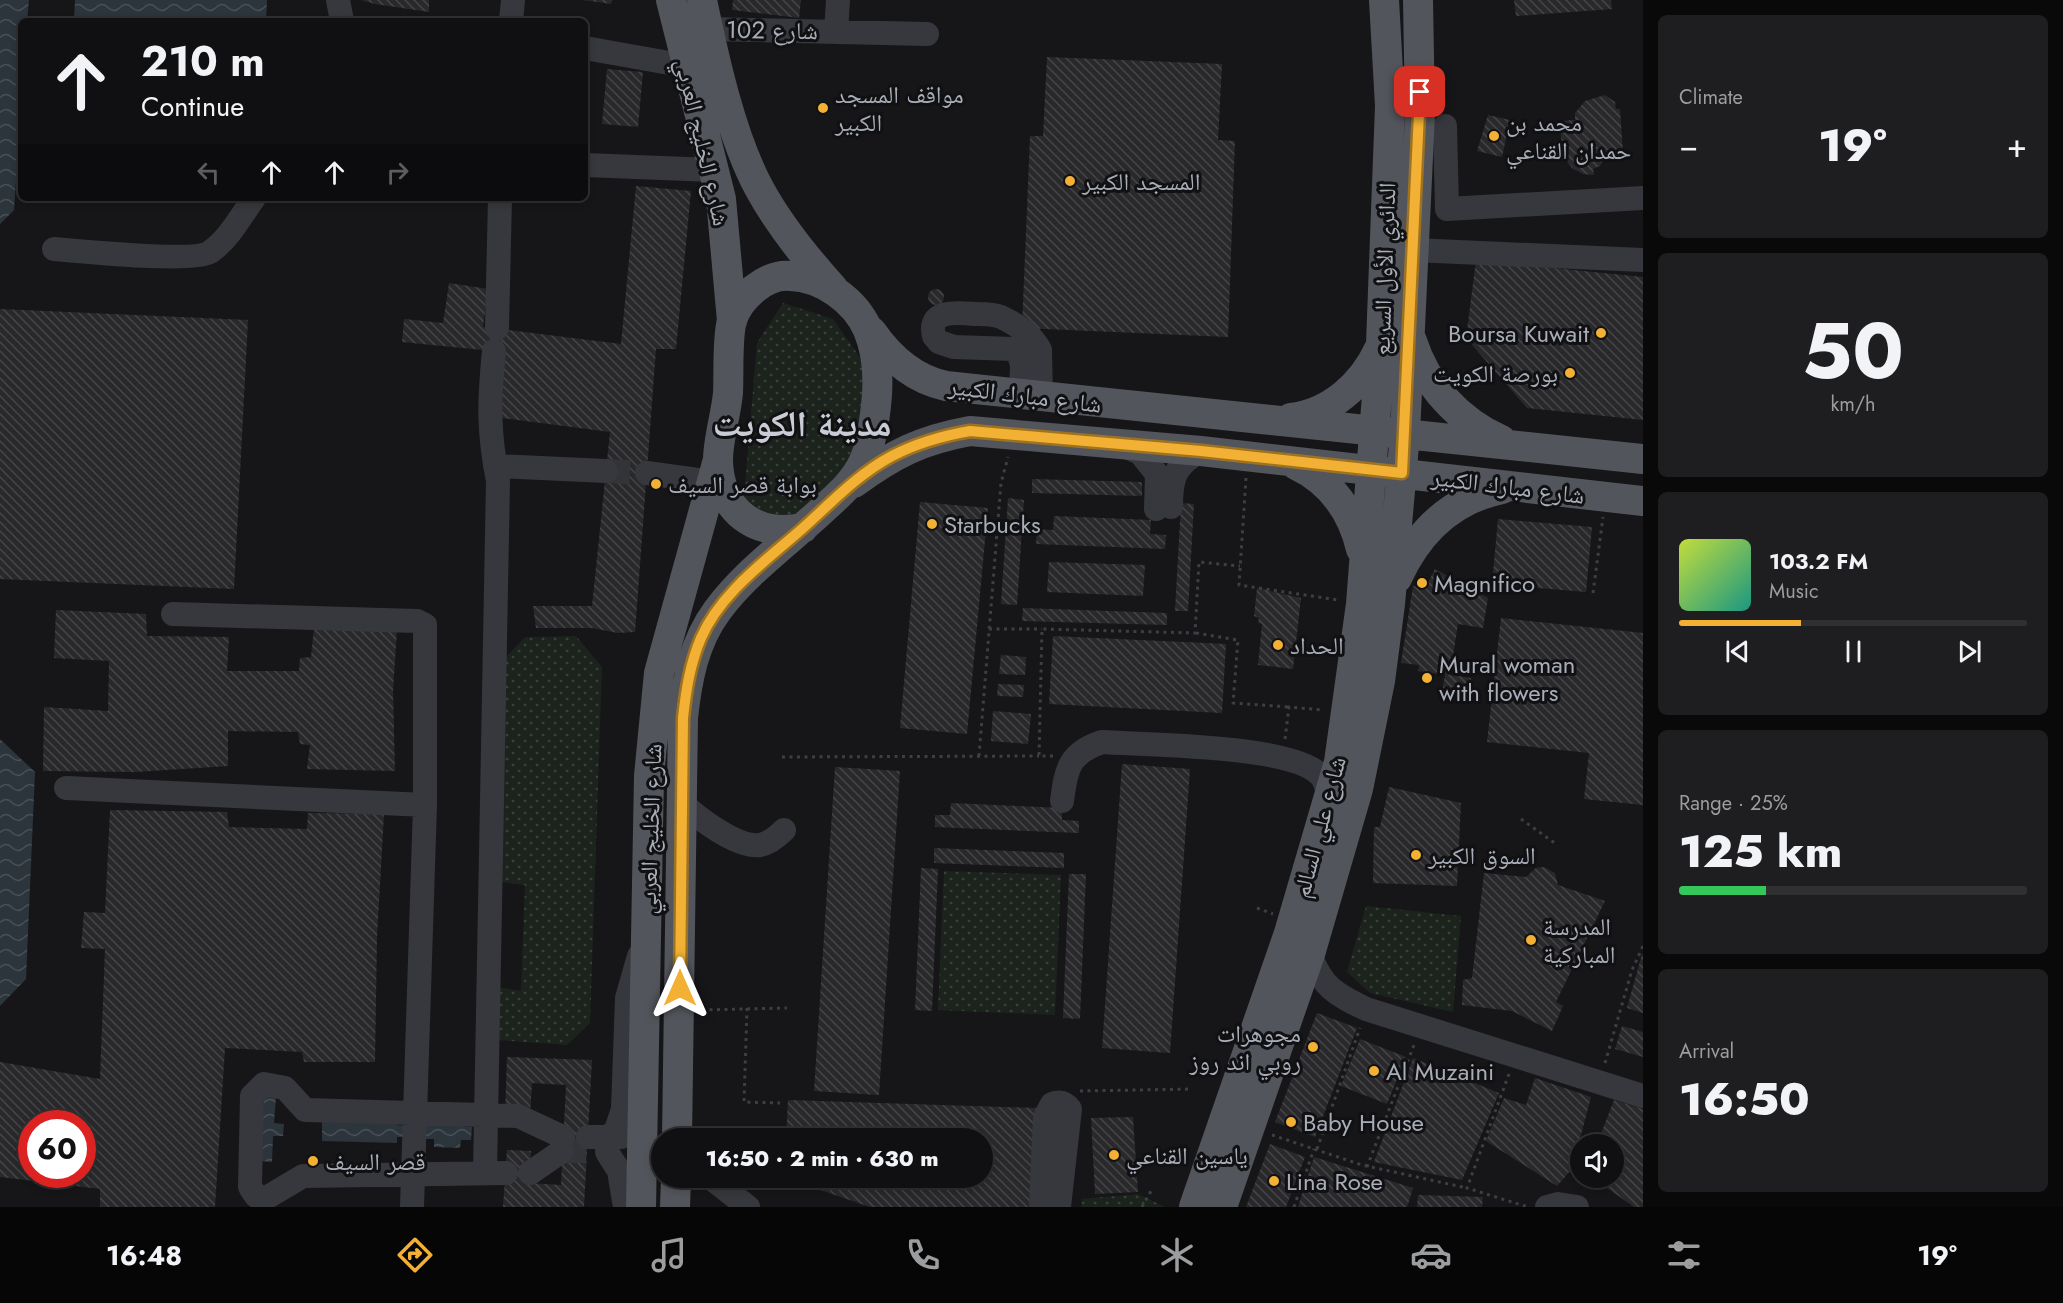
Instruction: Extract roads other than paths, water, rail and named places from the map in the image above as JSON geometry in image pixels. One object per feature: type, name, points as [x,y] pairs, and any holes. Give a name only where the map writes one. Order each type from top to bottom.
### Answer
[{"type":"main road","name":"شارع الخليج العربي","points":[[671,0],[721,199],[732,321]]},
{"type":"main road","name":"الدائري الأول السريع","points":[[1367,0],[1390,106]]},
{"type":"main road","name":"الدائري الأول السريع","points":[[1374,431],[1381,343],[1390,106],[1384,0]]},
{"type":"main road","name":"الدائري الأول السريع","points":[[1405,434],[1413,250],[1433,120],[1418,0]]},
{"type":"main road","points":[[1433,120],[1439,0]]},
{"type":"main road","name":"شارع الخليج العربي","points":[[705,14],[741,146],[759,187],[778,220],[835,290]]},
{"type":"main road","points":[[778,277],[803,278],[835,290],[863,319],[876,358],[877,398],[863,462],[849,486],[803,528],[778,532],[746,519],[728,500],[715,471],[726,415],[732,321],[756,287],[778,277]]},
{"type":"main road","name":"شارع مبارك الكبير","points":[[863,319],[891,356],[924,379],[946,386],[1031,397],[1278,419],[1515,447],[1643,459]]},
{"type":"main road","points":[[1408,328],[1428,378],[1446,401],[1485,433],[1515,447]]},
{"type":"main road","points":[[1278,419],[1316,411],[1349,391],[1368,369],[1381,343]]},
{"type":"main road","points":[[1069,439],[1044,427],[1046,413],[1053,407],[1122,406]]},
{"type":"main road","name":"شارع مبارك الكبير","points":[[849,486],[889,458],[935,437],[970,431],[1201,451],[1643,501]]},
{"type":"main road","name":"شارع علي السالم","points":[[1194,1207],[1288,933],[1339,762],[1361,590],[1374,431]]},
{"type":"main road","name":"شارع علي السالم","points":[[1222,1207],[1310,954],[1362,771],[1380,681],[1390,604],[1405,434]]},
{"type":"main road","points":[[1287,462],[1316,477],[1329,487],[1345,506],[1356,528],[1362,552],[1361,590]]},
{"type":"main road","name":"شارع الخليج العربي","points":[[641,1207],[649,776],[659,673],[715,471]]},
{"type":"main road","points":[[1390,604],[1397,579],[1408,555],[1423,534],[1442,516],[1464,502],[1488,492],[1513,487]]},
{"type":"main road","name":"شارع الخليج العربي","points":[[680,1128],[680,849],[683,718],[687,681],[702,637],[731,594],[803,528]]},
{"type":"main road","points":[[675,1207],[676,1188]]},
{"type":"street","points":[[338,0],[341,18]]},
{"type":"street","points":[[511,18],[513,0]]},
{"type":"street","name":"شارع 102","points":[[836,32],[838,0]]},
{"type":"street","name":"شارع 102","points":[[705,14],[836,32],[927,34]]},
{"type":"street","points":[[588,49],[686,66]]},
{"type":"street","points":[[1433,120],[1447,210],[1643,198]]},
{"type":"street","points":[[588,165],[713,170]]},
{"type":"street","points":[[54,249],[172,256],[208,253],[225,239],[252,201]]},
{"type":"street","points":[[500,201],[496,340],[489,410],[498,481],[488,1113],[495,1172],[303,1176],[266,1198],[256,1196],[250,1187],[252,1096],[264,1084],[285,1088],[305,1110],[488,1113],[518,1116],[563,1144],[530,1173]]},
{"type":"street","points":[[1413,250],[1643,260]]},
{"type":"street","points":[[952,312],[998,315],[1025,333],[1040,350],[1031,397],[1018,351],[947,345],[934,336],[932,328],[935,320],[943,314],[952,312]]},
{"type":"street","points":[[1120,444],[1140,453],[1157,474],[1163,509],[1173,475],[1191,456],[1201,451]]},
{"type":"street","points":[[495,466],[606,471]]},
{"type":"street","points":[[647,473],[715,471]]},
{"type":"street","points":[[173,614],[417,621],[425,625],[425,805],[417,1112],[412,1207]]},
{"type":"street","points":[[1062,801],[1065,775],[1077,755],[1085,747],[1102,741],[1210,749],[1282,758],[1309,766],[1318,773],[1324,780],[1329,799]]},
{"type":"street","points":[[66,788],[425,805]]},
{"type":"street","points":[[682,803],[716,830],[746,844],[760,845],[773,840],[784,830]]},
{"type":"street","points":[[680,849],[694,836],[716,830]]},
{"type":"street","points":[[597,1144],[616,1130],[623,1109],[627,998],[647,924]]},
{"type":"street","points":[[1310,954],[1318,975],[1327,987],[1366,1010],[1643,1096]]},
{"type":"street","points":[[1041,1207],[1045,1117],[1048,1109],[1059,1102],[1066,1104],[1070,1109],[1059,1207]]},
{"type":"street","points":[[597,1144],[643,1145]]},
{"type":"street","points":[[597,1144],[619,1171],[625,1207]]},
{"type":"street","points":[[724,1188],[748,1207]]},
{"type":"street","points":[[1547,1207],[1558,1204],[1577,1207]]},
{"type":"water","points":[[0,0],[29,0],[27,18],[18,18],[18,151],[14,210],[0,224]]},
{"type":"water","points":[[75,0],[267,0],[266,18],[74,18]]},
{"type":"water","points":[[0,739],[35,772],[26,979],[0,1006]]},
{"type":"water","points":[[264,1096],[276,1097],[274,1123],[284,1124],[283,1136],[273,1136],[272,1162],[260,1161]]},
{"type":"water","points":[[322,1117],[397,1119],[397,1125],[406,1126],[406,1137],[397,1137],[397,1143],[322,1141]]},
{"type":"water","points":[[435,1119],[462,1120],[462,1126],[472,1127],[471,1140],[461,1140],[460,1148],[434,1147],[434,1139],[423,1139],[423,1126],[435,1126]]},
{"type":"tunnel","points":[[606,471],[647,473]]},
{"type":"tunnel","points":[[562,1151],[587,1151]]},
{"type":"place","name":"مواقف المسجد الكبير","points":[[823,108]]},
{"type":"place","name":"محمد بن حمدان القناعي","points":[[1494,136]]},
{"type":"place","name":"المسجد الكبير","points":[[1070,181]]},
{"type":"place","name":"Boursa Kuwait","points":[[1601,333]]},
{"type":"place","name":"بورصة الكويت","points":[[1570,373]]},
{"type":"place","name":"بوابة قصر السيف","points":[[656,484]]},
{"type":"place","name":"Starbucks","points":[[932,524]]},
{"type":"place","name":"Magnifico","points":[[1422,583]]},
{"type":"place","name":"الحداد","points":[[1278,645]]},
{"type":"place","name":"Mural woman with flowers","points":[[1427,678]]},
{"type":"place","name":"السوق الكبير","points":[[1416,855]]},
{"type":"place","name":"المدرسة المباركية","points":[[1531,940]]},
{"type":"place","name":"مجوهرات روبي اند روز","points":[[1313,1047]]},
{"type":"place","name":"Al Muzaini","points":[[1374,1071]]},
{"type":"place","name":"Baby House","points":[[1291,1122]]},
{"type":"place","name":"ياسين القناعي","points":[[1114,1155]]},
{"type":"place","name":"قصر السيف","points":[[313,1161]]},
{"type":"place","name":"Lina Rose","points":[[1274,1181]]},
{"type":"district","name":"مدينة الكويت","points":[[802,423]]}]
